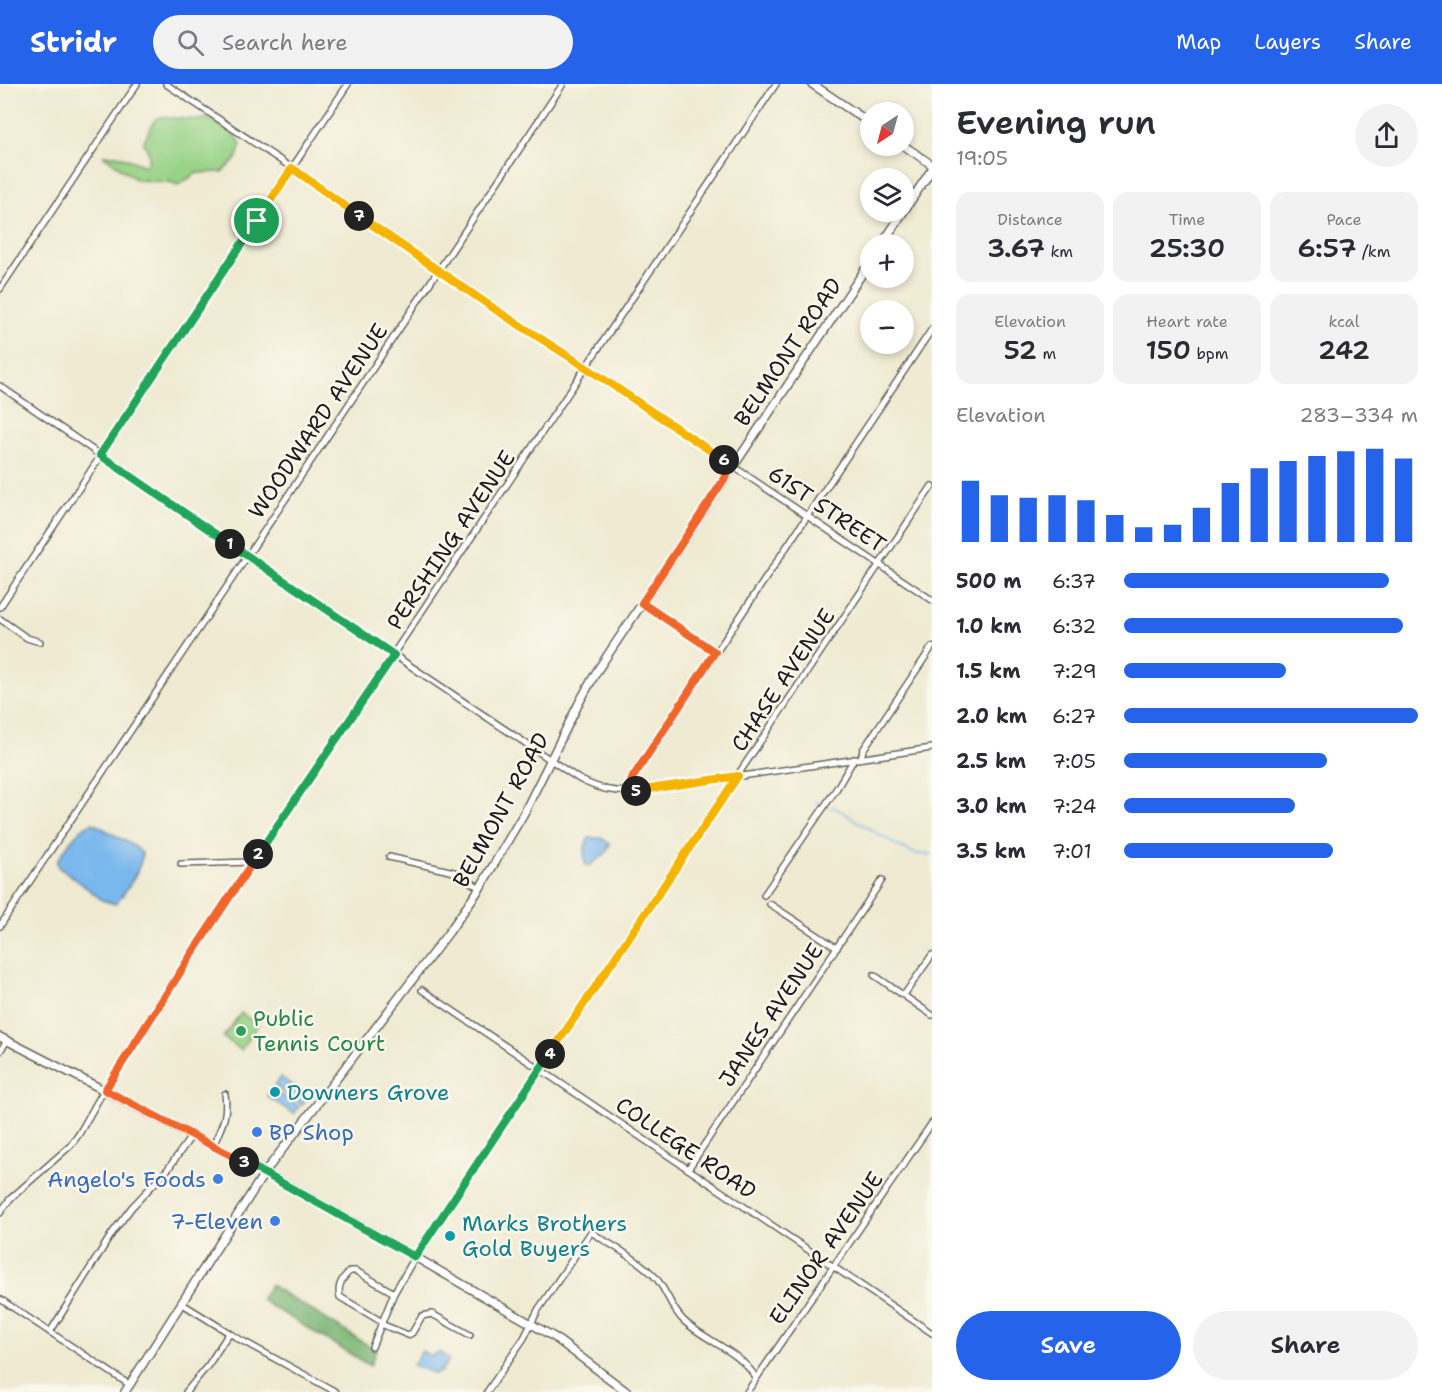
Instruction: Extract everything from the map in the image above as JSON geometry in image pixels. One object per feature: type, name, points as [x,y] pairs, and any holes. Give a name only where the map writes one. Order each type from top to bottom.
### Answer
[{"type":"main road","points":[[812,84],[860,116]]},
{"type":"main road","points":[[888,234],[932,167],[914,154]]},
{"type":"main road","name":"BELMONT ROAD","points":[[125,1392],[265,1172],[449,932],[480,888],[512,836],[585,691],[860,277]]},
{"type":"main road","points":[[3,1039],[265,1172],[531,1323],[567,1345],[627,1392]]},
{"type":"street","points":[[0,289],[137,84]]},
{"type":"street","name":"61ST STREET","points":[[166,84],[292,168],[499,312],[587,368],[932,600]]},
{"type":"street","points":[[0,607],[348,84]]},
{"type":"street","name":"WOODWARD AVENUE","points":[[0,926],[562,84]]},
{"type":"street","name":"PERSHING AVENUE","points":[[0,1213],[10,1199],[74,1141],[253,862],[776,84]]},
{"type":"street","points":[[627,792],[633,777],[715,652],[932,329]]},
{"type":"street","points":[[0,386],[394,655],[579,779],[597,788],[627,792],[932,748]]},
{"type":"street","name":"CHASE AVENUE","points":[[372,1347],[394,1293],[415,1257],[932,486]]},
{"type":"street","points":[[642,603],[715,652]]},
{"type":"street","points":[[0,619],[27,638],[40,642]]},
{"type":"street","points":[[861,758],[863,750],[932,647]]},
{"type":"street","points":[[764,895],[837,788],[854,759]]},
{"type":"street","points":[[389,857],[454,872],[480,888]]},
{"type":"street","points":[[181,864],[253,862]]},
{"type":"street","name":"JANES AVENUE","points":[[688,1169],[882,880]]},
{"type":"street","points":[[770,904],[837,948]]},
{"type":"street","points":[[904,995],[932,955]]},
{"type":"street","points":[[874,975],[932,1014]]},
{"type":"street","name":"COLLEGE ROAD","points":[[422,990],[932,1333]]},
{"type":"street","points":[[0,1051],[3,1039]]},
{"type":"street","points":[[213,1146],[225,1121],[227,1107],[225,1094]]},
{"type":"street","name":"ELINOR AVENUE","points":[[747,1392],[932,1123]]},
{"type":"street","points":[[50,1332],[112,1232],[168,1169],[192,1135]]},
{"type":"street","points":[[488,1392],[524,1338],[537,1310],[591,1232],[653,1275],[662,1286],[674,1310],[683,1320],[744,1363],[756,1378]]},
{"type":"street","points":[[394,1293],[356,1271],[350,1271],[339,1290],[340,1297],[381,1323],[408,1335],[414,1330],[420,1318],[428,1313],[470,1335]]},
{"type":"street","points":[[0,1299],[130,1384]]},
{"type":"street","points":[[181,1303],[229,1333],[336,1392]]},
{"type":"street","points":[[186,1392],[209,1364],[229,1333]]},
{"type":"green space","points":[[160,117],[200,120],[207,118],[217,123],[239,140],[241,145],[236,159],[222,172],[197,173],[178,185],[170,182],[137,180],[103,155],[117,155],[145,166],[149,154],[143,143],[155,120]]},
{"type":"green space","name":"Public Tennis Court","points":[[241,1013],[258,1025],[241,1050],[223,1037]]},
{"type":"green space","points":[[270,1285],[376,1350],[370,1366],[261,1300]]},
{"type":"water","points":[[93,823],[142,853],[140,865],[133,880],[115,904],[102,900],[59,868],[57,862],[77,834]]},
{"type":"water","points":[[589,838],[601,838],[610,844],[606,853],[589,866],[585,864],[584,858]]},
{"type":"water","points":[[281,1077],[308,1096],[302,1105],[275,1086]]},
{"type":"water","points":[[272,1089],[299,1107],[294,1114],[267,1096]]},
{"type":"water","points":[[422,1351],[431,1356],[440,1352],[449,1360],[440,1372],[434,1374],[413,1365]]},
{"type":"waterway","points":[[814,801],[819,803]]},
{"type":"waterway","points":[[830,808],[834,807],[898,846],[916,854],[932,854]]},
{"type":"place","name":"Public Tennis Court","points":[[241,1031]]},
{"type":"place","name":"Downers Grove","points":[[275,1092]]},
{"type":"place","name":"BP Shop","points":[[257,1132]]},
{"type":"place","name":"Angelo's Foods","points":[[218,1179]]},
{"type":"place","name":"7-Eleven","points":[[275,1221]]},
{"type":"place","name":"Marks Brothers Gold Buyers","points":[[450,1236]]},
{"type":"route","points":[[292,168],[499,312],[733,466],[642,603],[715,652],[633,777],[627,792],[738,776],[415,1257],[265,1172],[105,1090],[256,857],[394,655],[100,455],[257,221],[292,168]]}]
